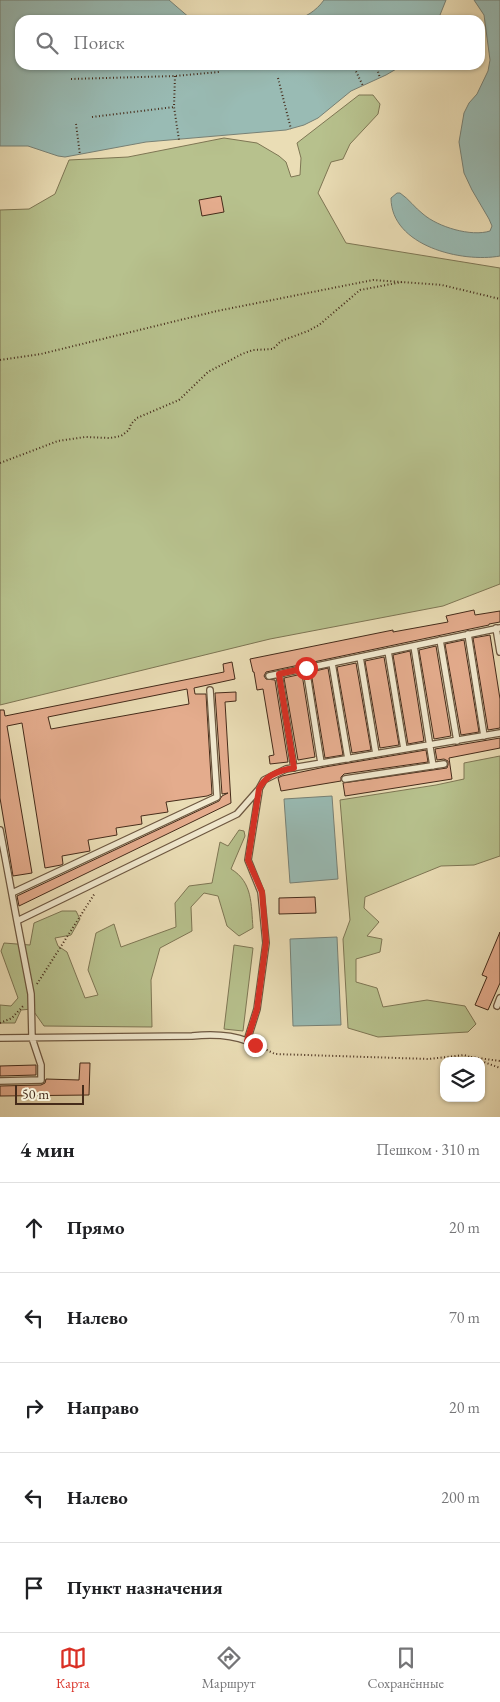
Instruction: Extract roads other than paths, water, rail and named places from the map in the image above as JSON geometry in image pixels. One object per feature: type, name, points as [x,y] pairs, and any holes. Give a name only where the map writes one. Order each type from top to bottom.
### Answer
[{"type":"lane","points":[[269,676],[498,628],[500,652]]},
{"type":"lane","points":[[468,634],[484,736]]},
{"type":"lane","points":[[440,640],[457,741]]},
{"type":"lane","points":[[414,646],[433,766]]},
{"type":"lane","points":[[388,651],[404,749]]},
{"type":"lane","points":[[360,657],[376,754]]},
{"type":"lane","points":[[332,663],[348,759]]},
{"type":"lane","points":[[306,668],[321,763]]},
{"type":"lane","points":[[279,674],[294,768]]},
{"type":"lane","points":[[12,893],[217,797],[210,690]]},
{"type":"lane","points":[[16,921],[238,814],[264,780],[286,769],[500,733]]},
{"type":"lane","points":[[345,779],[444,764]]},
{"type":"lane","points":[[0,1038],[192,1036],[212,1034],[240,1038],[247,1041],[257,1009],[266,942],[262,892],[248,860],[259,789]]},
{"type":"lane","points":[[0,830],[31,994],[32,1038],[41,1065],[41,1080],[0,1081]]},
{"type":"lane","points":[[497,1006],[500,998]]},
{"type":"water","points":[[0,0],[169,0],[186,15],[15,15],[15,70],[394,70],[351,91],[318,118],[304,125],[286,130],[146,142],[65,157],[28,146],[0,146]]},
{"type":"water","points":[[324,0],[446,0],[440,15],[307,15]]},
{"type":"water","points":[[474,0],[500,0],[500,256],[467,257],[431,248],[415,239],[403,228],[394,215],[391,198],[400,193],[429,219],[455,230],[474,233],[490,231],[492,226],[489,219],[464,173],[459,142],[464,113],[469,103],[477,94],[488,71],[490,60],[484,15]]},
{"type":"water","points":[[332,796],[338,879],[290,883],[284,799]]},
{"type":"water","points":[[337,937],[341,1025],[293,1026],[290,939]]}]
